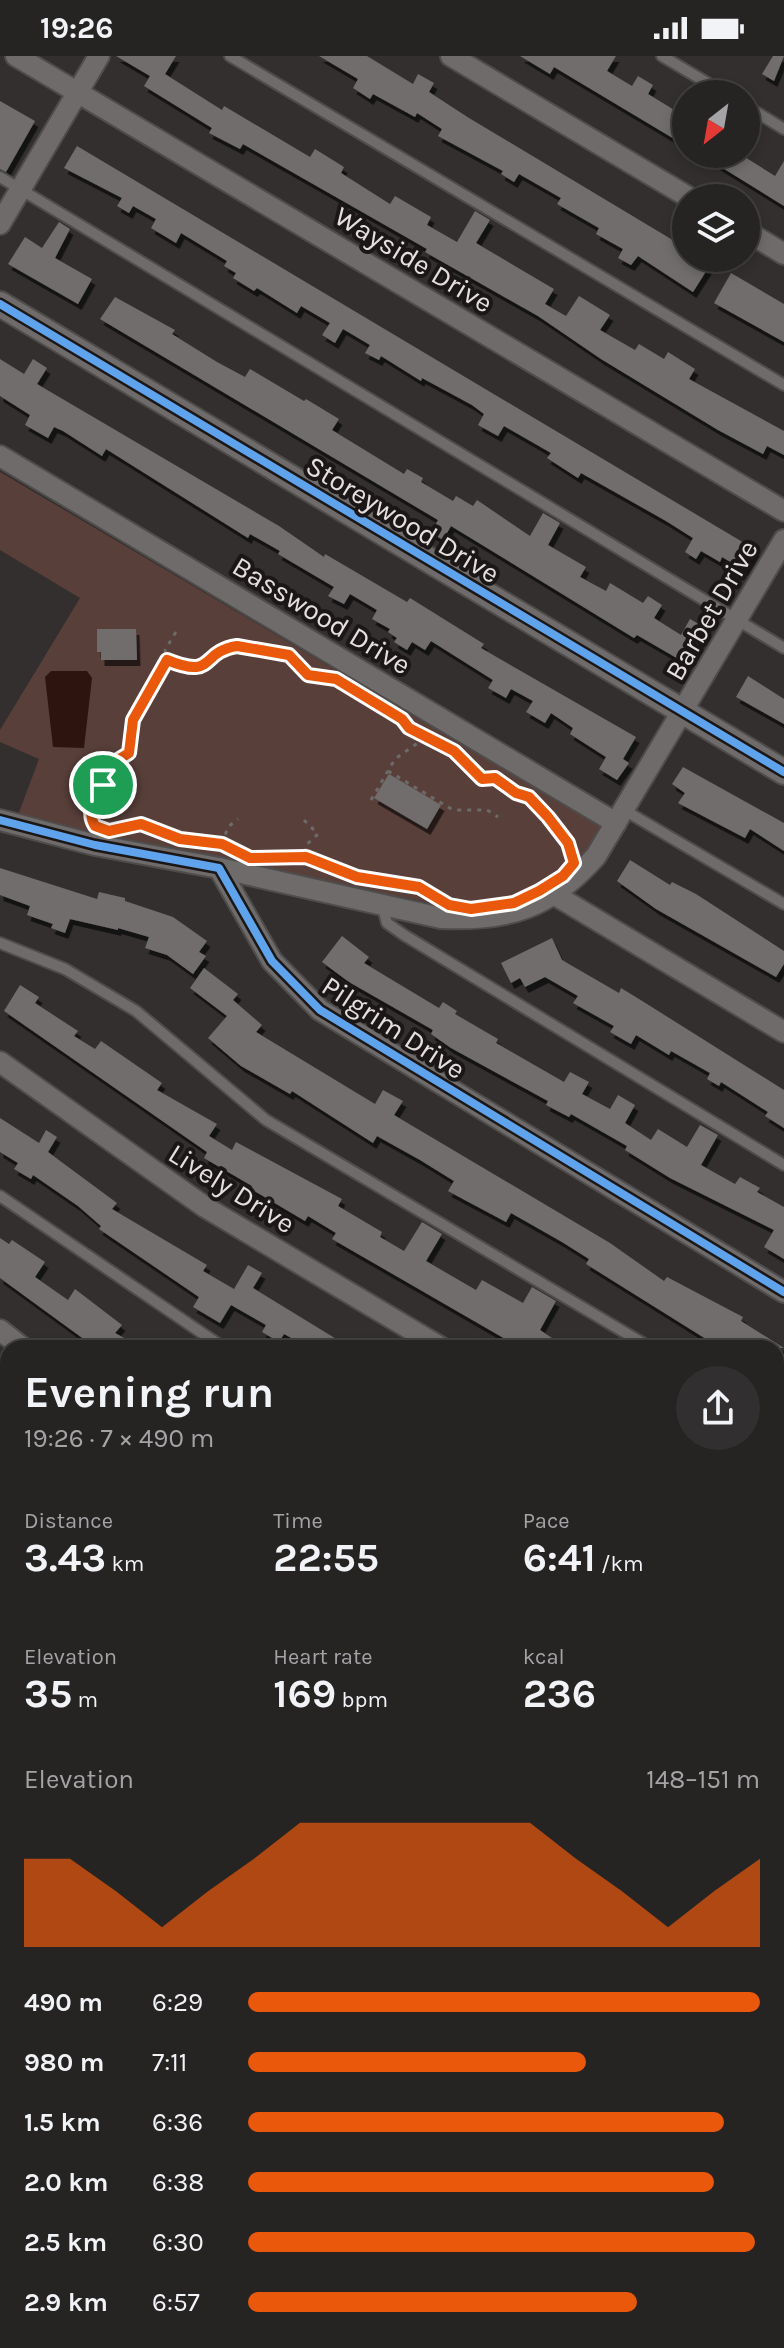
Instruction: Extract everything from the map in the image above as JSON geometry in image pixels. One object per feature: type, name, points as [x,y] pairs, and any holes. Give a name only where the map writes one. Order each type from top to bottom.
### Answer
[{"type":"street","name":"Wayside Drive","points":[[16,56],[784,511]]},
{"type":"street","points":[[0,224],[99,56]]},
{"type":"street","points":[[451,56],[672,187]]},
{"type":"street","points":[[760,239],[784,254]]},
{"type":"street","name":"Storeywood Drive","points":[[0,304],[784,772]]},
{"type":"street","name":"Basswood Drive","points":[[0,456],[438,717],[620,816]]},
{"type":"street","name":"Barbet Drive","points":[[219,868],[441,918],[477,920],[510,914],[555,895],[596,856],[784,540]]},
{"type":"street","points":[[0,820],[95,845],[219,868]]},
{"type":"street","name":"Pilgrim Drive","points":[[219,868],[272,961],[320,1010],[784,1292]]},
{"type":"street","points":[[555,895],[784,1032]]},
{"type":"street","name":"Lively Drive","points":[[0,1062],[193,1200],[429,1340]]},
{"type":"lane","points":[[230,56],[784,385]]},
{"type":"lane","points":[[662,56],[702,80]]},
{"type":"lane","points":[[760,114],[784,129]]},
{"type":"lane","points":[[0,177],[784,648]]},
{"type":"lane","points":[[620,816],[784,904]]},
{"type":"lane","points":[[382,905],[387,923],[404,935],[784,1165]]},
{"type":"lane","points":[[0,943],[65,969],[136,1011],[266,1120],[637,1340]]},
{"type":"lane","points":[[0,1196],[212,1340]]},
{"type":"path","points":[[101,829],[95,826],[90,814],[92,802],[103,785],[105,768],[129,753],[133,720],[167,660],[165,650],[179,627]]},
{"type":"path","points":[[167,660],[186,669],[195,669],[206,665],[225,648],[237,646],[289,655],[308,675],[336,679],[426,737],[454,751],[482,779],[495,778],[516,793],[529,797],[568,843],[574,863]]},
{"type":"path","points":[[371,800],[395,759],[426,737],[438,717]]},
{"type":"path","points":[[388,771],[453,810],[487,810],[498,817]]},
{"type":"path","points":[[222,844],[228,827],[238,819]]},
{"type":"path","points":[[304,820],[318,834],[305,846],[306,857]]},
{"type":"path","points":[[109,831],[141,824],[180,839],[222,844],[242,855]]},
{"type":"path","points":[[250,858],[306,857],[357,877],[419,887],[449,905]]},
{"type":"shaded area","points":[[0,472],[600,826],[589,849],[557,883],[532,899],[509,906],[471,911],[64,829],[18,815],[39,759],[0,742],[0,730],[80,598],[0,550]]},
{"type":"shaded area","points":[[51,671],[87,671],[92,678],[84,748],[53,747],[45,677]]},
{"type":"building","points":[[116,56],[176,56],[165,74],[222,110],[224,106],[310,157],[315,149],[344,167],[341,173],[390,204],[395,196],[431,217],[427,225],[457,242],[475,211],[490,220],[476,243],[554,289],[545,304],[566,316],[579,296],[610,315],[600,330],[635,350],[639,344],[664,359],[668,352],[695,369],[689,379],[784,431],[784,455],[767,446],[763,454],[718,430],[601,359],[538,316],[425,252],[427,249],[243,144],[240,149],[209,133],[212,128],[144,86],[150,76]]},
{"type":"building","points":[[319,56],[367,56],[413,84],[418,74],[434,83],[429,92],[672,240],[672,272],[706,272],[693,292],[638,256],[631,265],[618,258],[623,249],[596,234],[599,228],[557,204],[561,198],[519,174],[514,182],[501,174],[503,171],[438,136],[442,129],[417,113],[415,117],[373,94],[370,99],[353,88],[358,79]]},
{"type":"building","points":[[520,56],[616,56],[607,71],[632,86],[638,76],[653,85],[648,94],[672,109],[672,138],[554,67],[550,74]]},
{"type":"building","points":[[773,56],[784,56],[774,81],[762,74]]},
{"type":"building","points":[[0,101],[35,121],[6,172],[0,169]]},
{"type":"building","points":[[77,146],[756,550],[744,570],[722,557],[720,562],[701,551],[696,559],[685,552],[693,538],[666,521],[581,473],[578,478],[547,458],[551,453],[504,426],[498,436],[478,425],[484,414],[472,405],[422,378],[421,381],[381,356],[379,360],[365,353],[370,345],[343,329],[335,343],[322,335],[330,323],[301,306],[297,313],[257,288],[254,291],[233,278],[236,273],[224,266],[227,261],[181,233],[176,243],[151,228],[156,219],[133,206],[129,213],[117,206],[122,198],[64,168]]},
{"type":"building","points":[[784,161],[784,206],[760,191],[760,184],[748,184],[723,168],[760,167],[775,176]]},
{"type":"building","points":[[59,222],[70,229],[55,258],[92,279],[78,304],[8,264],[25,237],[42,248]]},
{"type":"building","points":[[731,273],[784,304],[784,342],[714,303]]},
{"type":"building","points":[[115,297],[175,330],[172,334],[245,377],[250,369],[304,401],[306,399],[339,419],[332,430],[404,474],[407,469],[423,478],[421,482],[453,501],[456,496],[473,506],[477,500],[530,536],[543,513],[560,523],[548,545],[586,567],[580,577],[606,591],[610,583],[643,603],[648,596],[662,605],[654,618],[681,635],[690,619],[707,629],[687,664],[637,635],[634,638],[451,526],[443,540],[431,533],[438,520],[100,319]]},
{"type":"building","points":[[0,359],[24,374],[33,359],[47,368],[37,384],[279,526],[324,557],[325,554],[407,602],[410,598],[484,644],[481,648],[636,737],[623,759],[629,763],[617,780],[599,769],[606,757],[570,734],[573,728],[551,713],[545,723],[526,712],[533,701],[511,689],[506,698],[488,688],[493,680],[431,641],[425,650],[412,642],[407,650],[394,642],[397,638],[388,632],[390,629],[372,619],[377,610],[350,594],[344,604],[328,596],[334,587],[278,554],[280,551],[250,534],[248,538],[106,449],[102,456],[54,427],[48,438],[25,425],[30,415],[0,396]]},
{"type":"building","points":[[97,629],[136,629],[137,660],[101,660],[101,652],[97,652]]},
{"type":"building","points":[[748,676],[784,699],[784,724],[736,697]]},
{"type":"building","points":[[683,767],[784,823],[784,851],[750,829],[745,838],[678,803],[685,793],[672,784]]},
{"type":"building","points":[[389,774],[441,805],[427,829],[374,798]]},
{"type":"building","points":[[630,860],[670,885],[672,882],[696,894],[784,951],[784,964],[776,977],[656,909],[617,881]]},
{"type":"building","points":[[0,868],[97,899],[99,892],[125,898],[125,901],[173,917],[207,941],[199,952],[206,956],[193,974],[167,955],[145,948],[149,937],[70,919],[65,933],[51,928],[53,924],[27,915],[30,906],[0,895]]},
{"type":"building","points":[[342,936],[369,957],[364,963],[439,1008],[443,1002],[457,1011],[455,1014],[498,1039],[496,1043],[564,1082],[570,1072],[589,1082],[582,1094],[610,1109],[618,1095],[635,1105],[625,1123],[651,1140],[658,1129],[687,1147],[700,1125],[718,1135],[701,1165],[735,1184],[740,1177],[760,1188],[757,1192],[784,1207],[784,1259],[764,1247],[774,1230],[670,1178],[625,1150],[627,1146],[571,1114],[569,1117],[546,1105],[548,1101],[451,1048],[431,1034],[433,1030],[349,982],[322,962]]},
{"type":"building","points":[[552,938],[562,960],[619,993],[621,988],[784,1090],[784,1128],[765,1116],[768,1112],[721,1082],[719,1086],[707,1079],[710,1073],[671,1051],[669,1055],[636,1035],[631,1044],[610,1032],[614,1026],[573,1003],[578,996],[545,977],[525,987],[520,978],[511,983],[501,963]]},
{"type":"building","points":[[204,968],[238,994],[233,1000],[262,1025],[256,1032],[375,1104],[383,1090],[403,1101],[394,1115],[610,1243],[664,1281],[667,1277],[743,1317],[741,1321],[771,1340],[708,1340],[586,1264],[589,1259],[562,1242],[511,1213],[506,1222],[448,1191],[454,1181],[420,1160],[377,1136],[373,1143],[292,1091],[290,1094],[241,1066],[208,1038],[227,1016],[190,988]]},
{"type":"building","points":[[20,985],[39,997],[35,1003],[78,1031],[74,1036],[95,1049],[101,1041],[162,1083],[157,1090],[217,1124],[209,1136],[232,1150],[236,1142],[342,1199],[338,1206],[382,1232],[380,1237],[404,1251],[422,1222],[442,1234],[426,1261],[476,1290],[482,1280],[523,1303],[532,1287],[556,1301],[540,1330],[555,1340],[507,1340],[332,1239],[336,1233],[308,1216],[305,1221],[204,1158],[207,1152],[4,1011]]},
{"type":"building","points":[[0,1118],[39,1143],[46,1130],[57,1137],[48,1152],[117,1203],[112,1209],[207,1265],[203,1271],[234,1289],[248,1265],[262,1273],[253,1288],[338,1340],[295,1340],[284,1334],[280,1340],[276,1340],[262,1332],[266,1325],[231,1305],[220,1323],[193,1307],[199,1297],[99,1229],[101,1226],[78,1206],[33,1175],[31,1179],[14,1169],[18,1163],[0,1152]]},
{"type":"building","points":[[0,1238],[9,1244],[12,1240],[45,1262],[35,1277],[68,1300],[75,1289],[122,1325],[115,1333],[126,1339],[85,1340],[0,1278]]},
{"type":"cycle path","points":[[0,304],[784,772]]},
{"type":"cycle path","points":[[0,820],[95,845],[219,868],[272,961],[320,1010],[784,1292]]},
{"type":"route","points":[[237,646],[289,655],[301,664],[308,675],[336,679],[402,719],[409,728],[454,751],[482,779],[495,778],[516,793],[529,797],[568,843],[574,863],[563,876],[514,903],[471,909],[456,907],[419,887],[357,877],[306,857],[250,858],[222,844],[180,839],[141,824],[109,831],[101,829],[95,826],[90,814],[92,802],[103,785],[108,763],[129,753],[133,720],[156,674],[167,660],[186,669],[195,669],[206,665],[225,648],[237,646]]}]
